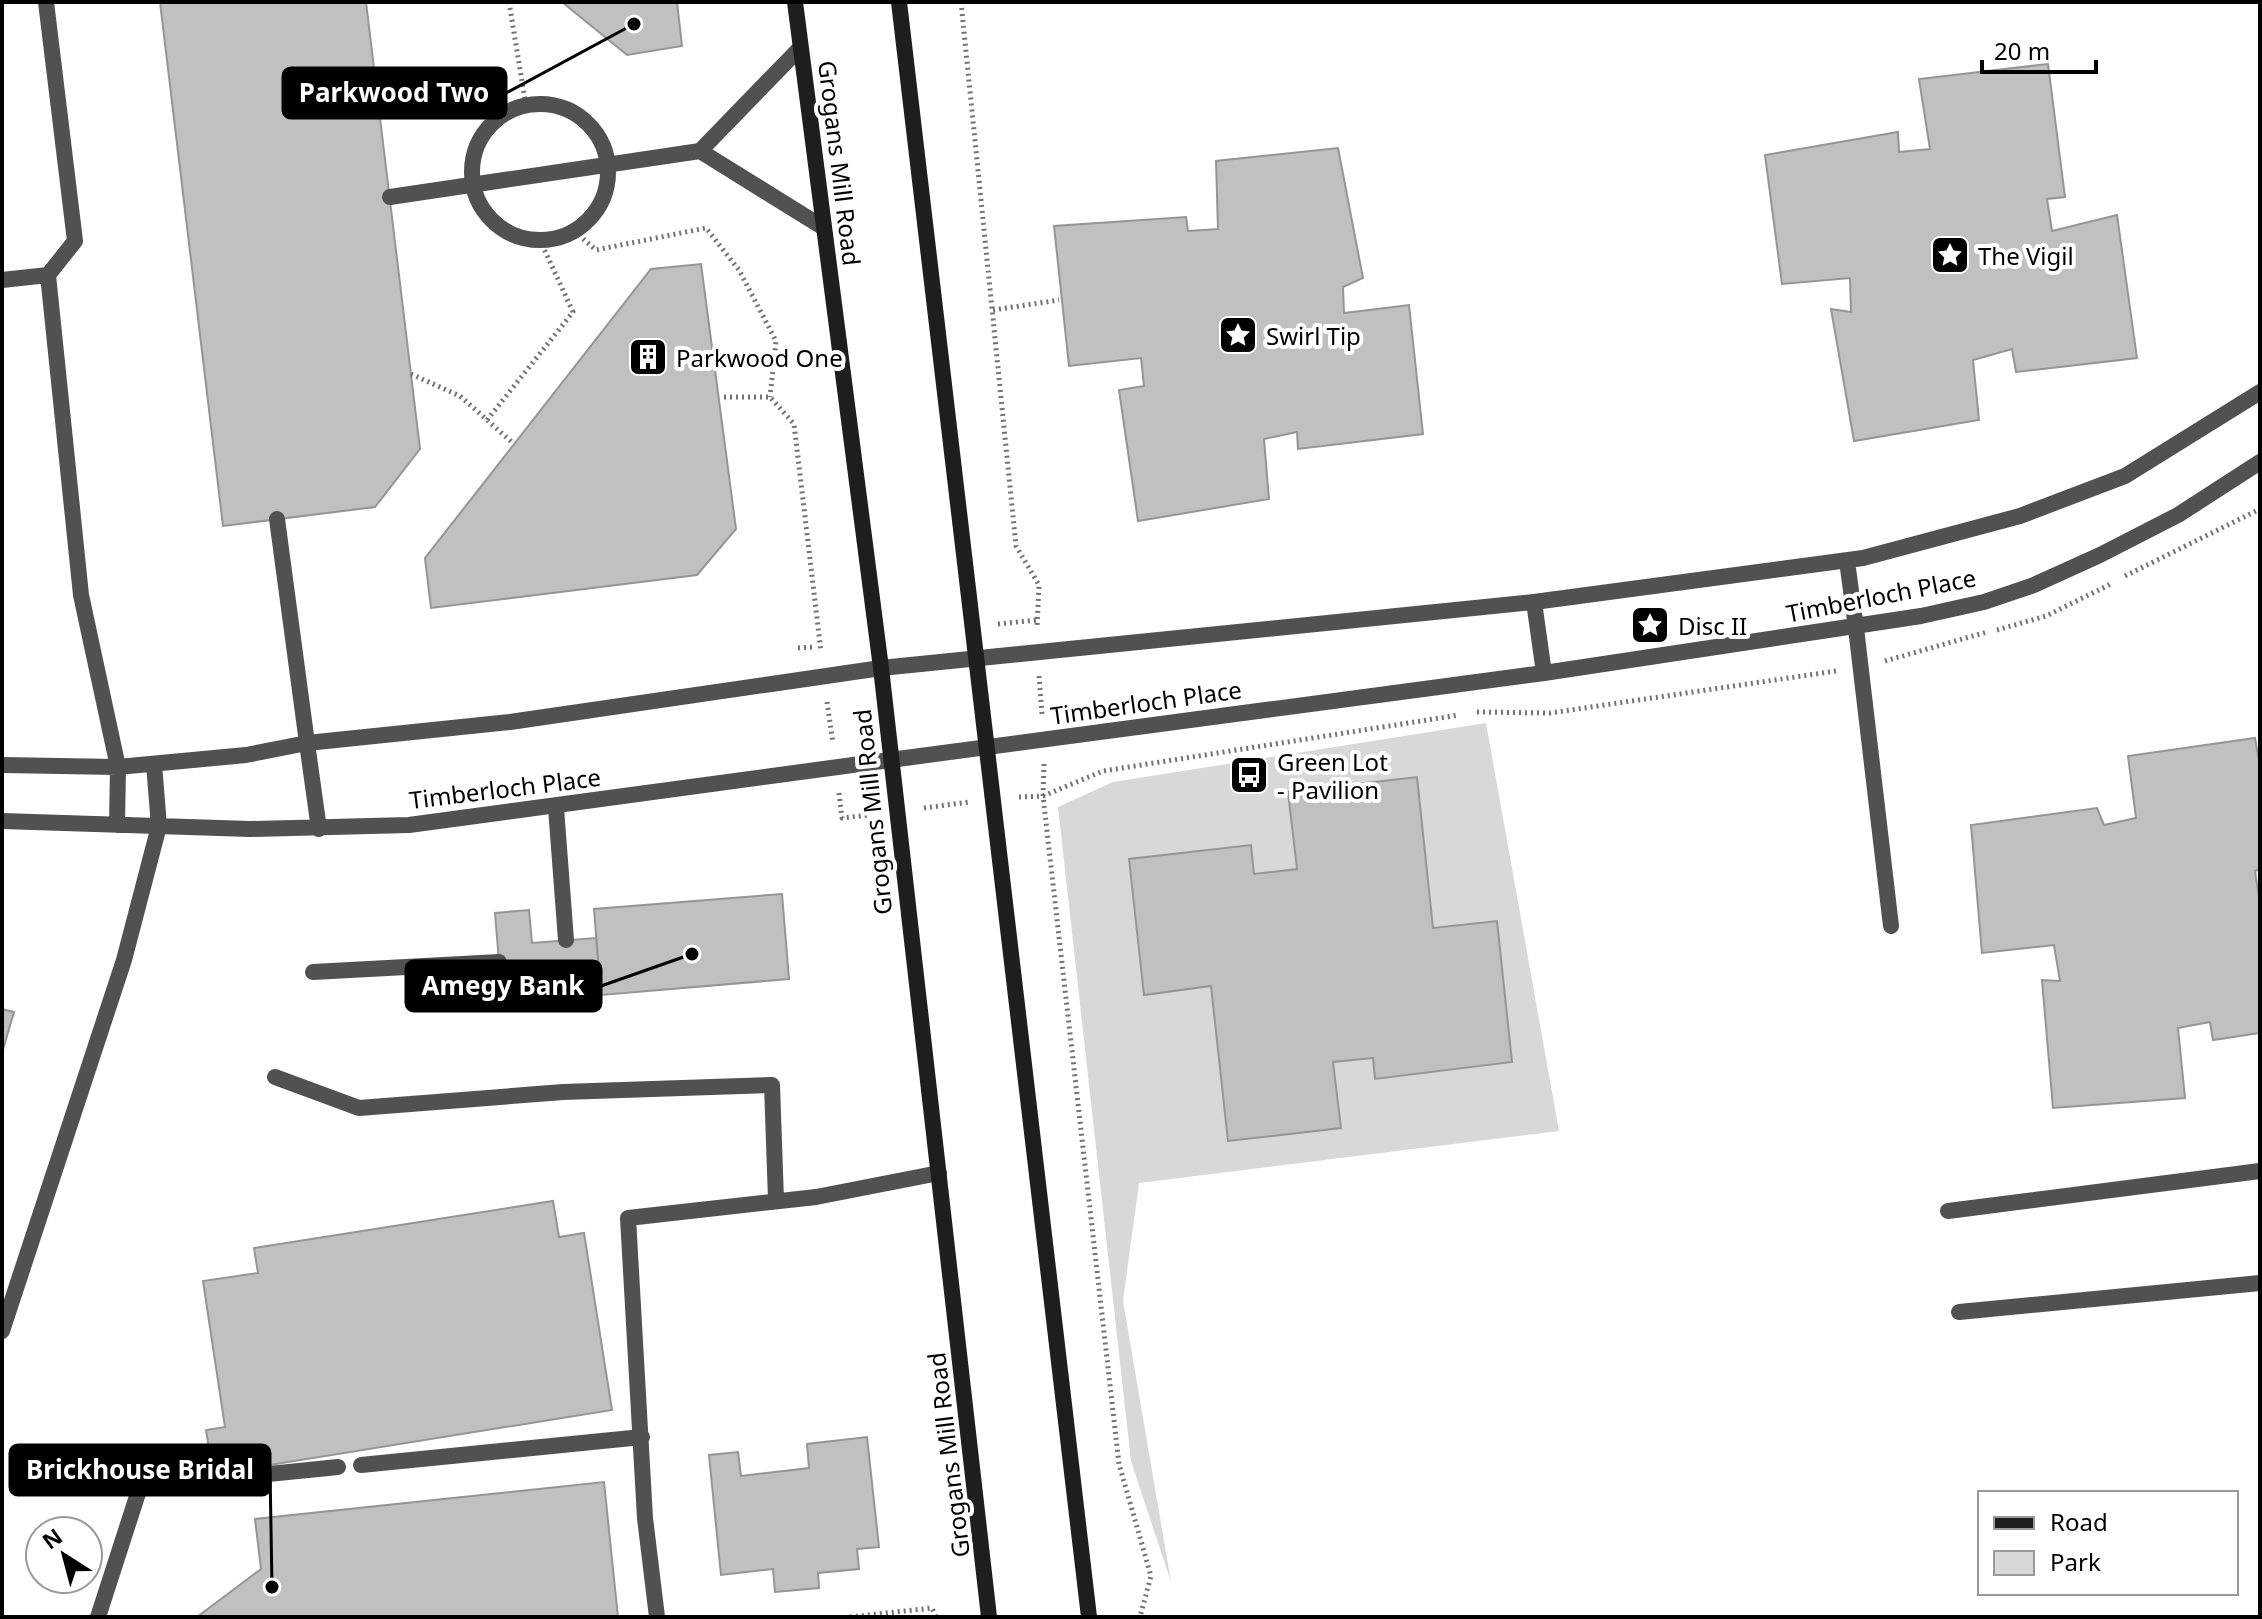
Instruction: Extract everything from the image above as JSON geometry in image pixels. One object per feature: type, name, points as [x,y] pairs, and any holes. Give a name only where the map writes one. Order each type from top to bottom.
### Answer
[{"type":"main road","name":"Grogans Mill Road","points":[[795,2],[881,668],[989,1617]]},
{"type":"main road","points":[[899,2],[1089,1617]]},
{"type":"street","points":[[46,2],[75,241],[48,275],[81,595],[118,767],[117,825]]},
{"type":"street","points":[[390,197],[700,151],[800,48]]},
{"type":"street","points":[[526,106],[562,107],[579,116],[596,133],[608,164],[601,202],[593,216],[574,231],[540,240],[529,240],[499,227],[480,206],[472,183],[473,157],[486,131],[503,115],[526,106]]},
{"type":"street","points":[[700,151],[824,228]]},
{"type":"street","points":[[2,280],[48,275]]},
{"type":"street","name":"Timberloch Place","points":[[2,765],[118,767],[246,755],[307,743],[510,722],[881,668],[1534,602],[1847,561],[1962,534],[2125,476],[2260,392]]},
{"type":"street","name":"Timberloch Place","points":[[2,821],[319,829],[409,825],[556,808],[1856,628],[1984,602],[2034,585],[2178,515],[2260,462]]},
{"type":"street","points":[[277,519],[319,829]]},
{"type":"street","points":[[1847,561],[1891,926]]},
{"type":"street","points":[[1534,602],[1544,673]]},
{"type":"street","points":[[2,1331],[124,960],[159,826],[154,764]]},
{"type":"street","points":[[556,808],[566,940]]},
{"type":"street","points":[[313,972],[499,962]]},
{"type":"street","points":[[275,1077],[359,1108],[563,1092],[772,1085],[776,1200]]},
{"type":"street","points":[[1948,1211],[2260,1171]]},
{"type":"street","points":[[657,1617],[645,1518],[628,1218],[816,1197],[939,1173]]},
{"type":"street","points":[[1959,1312],[2260,1283]]},
{"type":"street","points":[[361,1465],[642,1437]]},
{"type":"street","points":[[98,1617],[140,1487],[338,1467]]},
{"type":"path","points":[[509,2],[526,106]]},
{"type":"path","points":[[961,2],[1016,546],[1039,585],[1037,651],[1044,740],[1043,796],[1119,1464],[1151,1576],[1140,1617]]},
{"type":"path","points":[[574,231],[596,250],[706,228],[739,270],[776,341],[770,397]]},
{"type":"path","points":[[487,420],[573,312],[540,240]]},
{"type":"path","points":[[993,310],[1059,300]]},
{"type":"path","points":[[411,374],[460,396],[514,444]]},
{"type":"path","points":[[850,1617],[932,1608],[936,1617]]},
{"type":"green space","points":[[1486,723],[1559,1131],[1139,1183],[1123,1301],[1171,1582],[1131,1461],[1058,807],[1113,782]],"holes":[[[1416,777],[1433,928],[1497,922],[1512,1062],[1376,1079],[1373,1058],[1333,1062],[1341,1128],[1228,1141],[1211,986],[1144,994],[1129,860],[1251,846],[1254,874],[1297,869],[1289,792]]]},
{"type":"building","points":[[160,2],[366,2],[420,449],[375,507],[223,526]]},
{"type":"building","points":[[562,2],[677,2],[682,46],[627,55]]},
{"type":"building","points":[[2048,64],[2065,197],[2047,199],[2052,231],[2117,215],[2137,358],[2016,372],[2012,349],[1973,360],[1979,420],[1854,441],[1831,309],[1851,312],[1850,278],[1782,284],[1765,155],[1898,132],[1899,152],[1930,149],[1919,79]]},
{"type":"building","points":[[1338,148],[1363,278],[1343,287],[1344,313],[1409,305],[1423,434],[1298,449],[1297,432],[1264,439],[1269,499],[1138,521],[1119,390],[1144,386],[1141,358],[1069,366],[1054,226],[1186,217],[1188,231],[1218,229],[1216,161]]},
{"type":"building","name":"Parkwood One","points":[[701,264],[736,529],[697,575],[431,608],[425,558],[651,269]]},
{"type":"building","points":[[2255,738],[2260,767],[2260,869],[2255,871],[2260,904],[2260,1033],[2213,1040],[2210,1022],[2178,1028],[2185,1098],[2053,1108],[2042,980],[2060,981],[2054,945],[1982,953],[1971,825],[2097,808],[2104,825],[2136,818],[2128,756]]},
{"type":"building","points":[[1417,777],[1433,928],[1497,921],[1512,1062],[1375,1079],[1373,1058],[1333,1062],[1341,1128],[1228,1141],[1211,986],[1144,995],[1129,859],[1251,845],[1254,874],[1297,869],[1288,792]]},
{"type":"building","points":[[782,894],[789,979],[601,995],[594,909]]},
{"type":"building","points":[[529,910],[532,943],[596,938],[599,970],[536,974],[538,1009],[503,1011],[495,913]]},
{"type":"building","points":[[2,1009],[14,1012],[2,1053]]},
{"type":"building","points":[[553,1201],[559,1237],[584,1233],[612,1410],[213,1474],[206,1430],[225,1427],[203,1281],[258,1273],[254,1248]]},
{"type":"building","points":[[867,1437],[879,1547],[857,1549],[859,1569],[818,1573],[819,1588],[775,1592],[773,1569],[721,1575],[709,1455],[738,1452],[741,1476],[809,1468],[807,1444]]},
{"type":"building","points":[[604,1482],[618,1617],[197,1617],[261,1569],[255,1519]]},
{"type":"place","name":"Parkwood Two","points":[[634,24]]},
{"type":"place","name":"The Vigil","points":[[1950,255]]},
{"type":"place","name":"Swirl Tip","points":[[1238,335]]},
{"type":"place","name":"Parkwood One","points":[[648,357]]},
{"type":"place","name":"Disc II","points":[[1650,625]]},
{"type":"place","name":"Green Lot - Pavilion","points":[[1249,775]]},
{"type":"place","name":"Amegy Bank","points":[[692,954]]},
{"type":"place","name":"Brickhouse Bridal","points":[[272,1587]]}]
